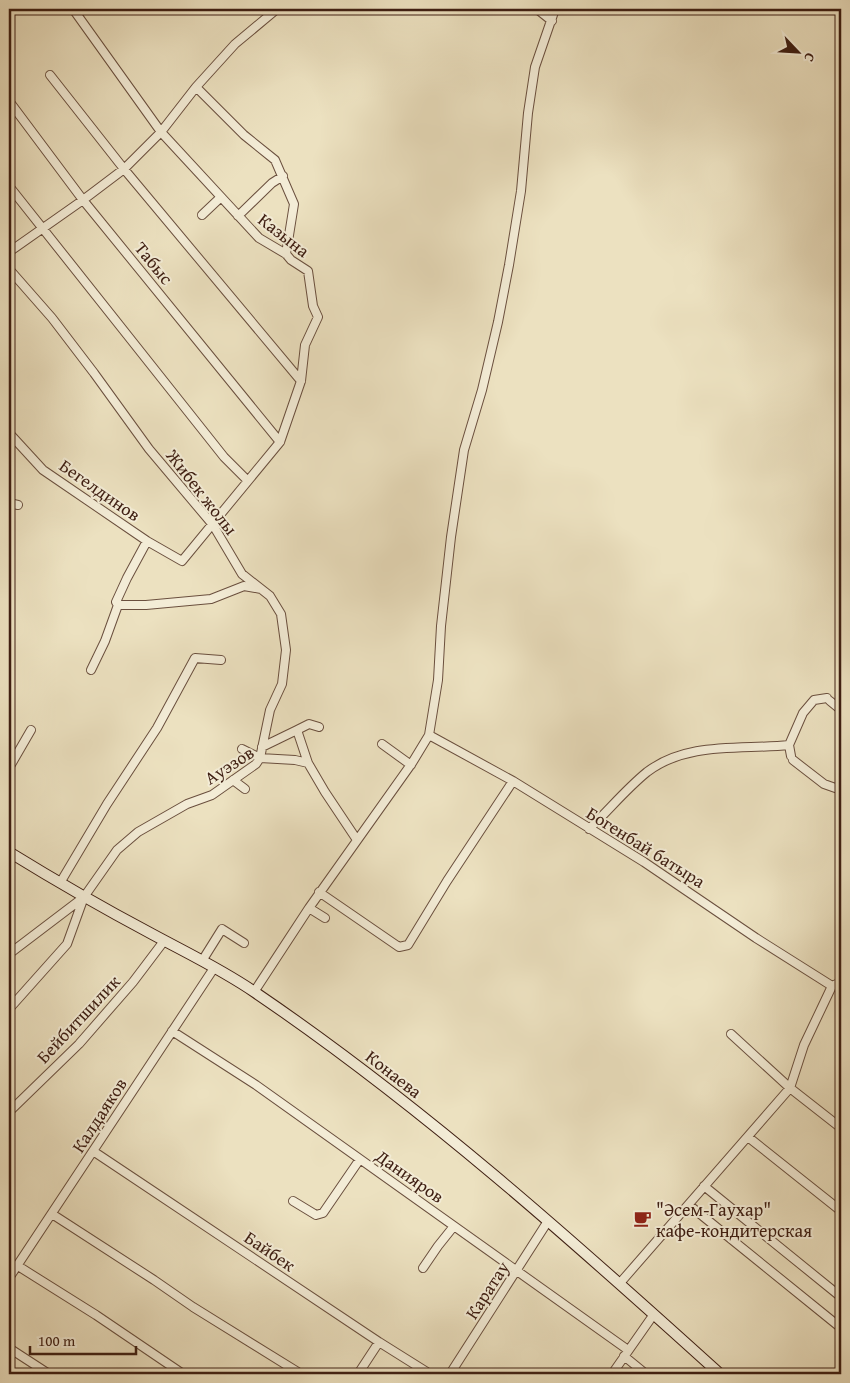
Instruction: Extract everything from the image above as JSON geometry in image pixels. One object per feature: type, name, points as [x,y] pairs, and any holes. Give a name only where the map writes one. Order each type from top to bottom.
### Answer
[{"type":"main road","name":"Конаева","points":[[9,852],[84,897],[202,961],[254,992],[366,1072],[548,1221],[620,1283],[720,1374]]},
{"type":"street","name":"Казына","points":[[73,9],[161,132],[259,238],[286,254],[291,260],[308,271],[314,306],[318,317],[305,345],[301,381],[280,442],[182,561]]},
{"type":"street","points":[[9,252],[124,169],[161,132],[234,44],[277,9]]},
{"type":"street","points":[[537,9],[552,21]]},
{"type":"street","points":[[254,992],[308,908],[411,765],[429,735],[438,680],[441,626],[451,537],[464,450],[482,390],[510,265],[521,191],[528,113],[534,76],[555,9]]},
{"type":"street","points":[[50,75],[124,169],[301,381]]},
{"type":"street","points":[[196,88],[244,135],[275,160],[294,204],[286,254]]},
{"type":"street","name":"Табыс","points":[[9,101],[83,200],[280,442]]},
{"type":"street","points":[[238,216],[268,187],[283,176]]},
{"type":"street","points":[[9,186],[218,449],[247,480]]},
{"type":"street","points":[[202,215],[221,197]]},
{"type":"street","name":"Жибек жолы","points":[[9,269],[52,318],[94,372],[149,449],[213,525],[242,574],[270,596],[281,614],[286,650],[282,684],[270,710],[260,758]]},
{"type":"street","name":"Бегелдинов","points":[[9,433],[44,470],[147,541],[182,561]]},
{"type":"street","points":[[9,503],[18,505]]},
{"type":"street","points":[[91,670],[105,641],[118,606],[116,602],[147,541]]},
{"type":"street","points":[[118,606],[146,606],[211,599],[244,586],[263,590]]},
{"type":"street","points":[[60,883],[107,804],[157,728],[196,658],[221,660]]},
{"type":"street","points":[[841,710],[829,699],[814,700],[803,712],[789,746],[792,758],[824,784],[841,790]]},
{"type":"street","points":[[262,746],[309,724],[319,727]]},
{"type":"street","points":[[9,768],[31,730]]},
{"type":"street","points":[[297,730],[308,763],[357,840]]},
{"type":"street","name":"Богенбай батыра","points":[[429,735],[513,781],[651,867],[756,938],[836,984]]},
{"type":"street","points":[[382,744],[411,765]]},
{"type":"street","points":[[589,828],[627,789],[648,771],[666,760],[693,751],[789,746]]},
{"type":"street","points":[[242,749],[260,758]]},
{"type":"street","name":"Ауэзов","points":[[84,897],[117,850],[138,832],[187,804],[212,795],[256,764],[260,758],[294,760],[308,763]]},
{"type":"street","points":[[233,780],[245,789]]},
{"type":"street","points":[[319,892],[399,947],[408,945],[447,881],[513,781]]},
{"type":"street","points":[[9,954],[84,897]]},
{"type":"street","points":[[9,1008],[67,944],[84,897]]},
{"type":"street","points":[[308,908],[325,918]]},
{"type":"street","points":[[202,961],[222,929],[244,943]]},
{"type":"street","name":"Бейбитшилик","points":[[9,1112],[78,1044],[133,982],[164,941]]},
{"type":"street","name":"Калдаяков","points":[[9,1278],[214,968]]},
{"type":"street","points":[[620,1283],[790,1088],[804,1045],[841,977]]},
{"type":"street","name":"Данияров","points":[[172,1031],[256,1086],[517,1271],[626,1353],[646,1374]]},
{"type":"street","points":[[731,1034],[790,1088],[841,1128]]},
{"type":"street","points":[[748,1137],[841,1211]]},
{"type":"street","name":"Байбек","points":[[93,1151],[430,1374]]},
{"type":"street","points":[[293,1201],[316,1214],[323,1213],[360,1159]]},
{"type":"street","points":[[704,1186],[841,1297]]},
{"type":"street","points":[[689,1205],[841,1328]]},
{"type":"street","points":[[52,1214],[193,1307],[301,1374]]},
{"type":"street","name":"Каратау","points":[[450,1374],[548,1221]]},
{"type":"street","points":[[423,1268],[454,1226]]},
{"type":"street","points":[[18,1266],[96,1315],[183,1374]]},
{"type":"street","points":[[612,1374],[654,1314]]},
{"type":"street","points":[[358,1374],[379,1342]]},
{"type":"street","points":[[9,1348],[49,1374]]},
{"type":"place","name":"\"Әсем-Гаухар\" кафе-кондитерская","points":[[642,1219]]}]
